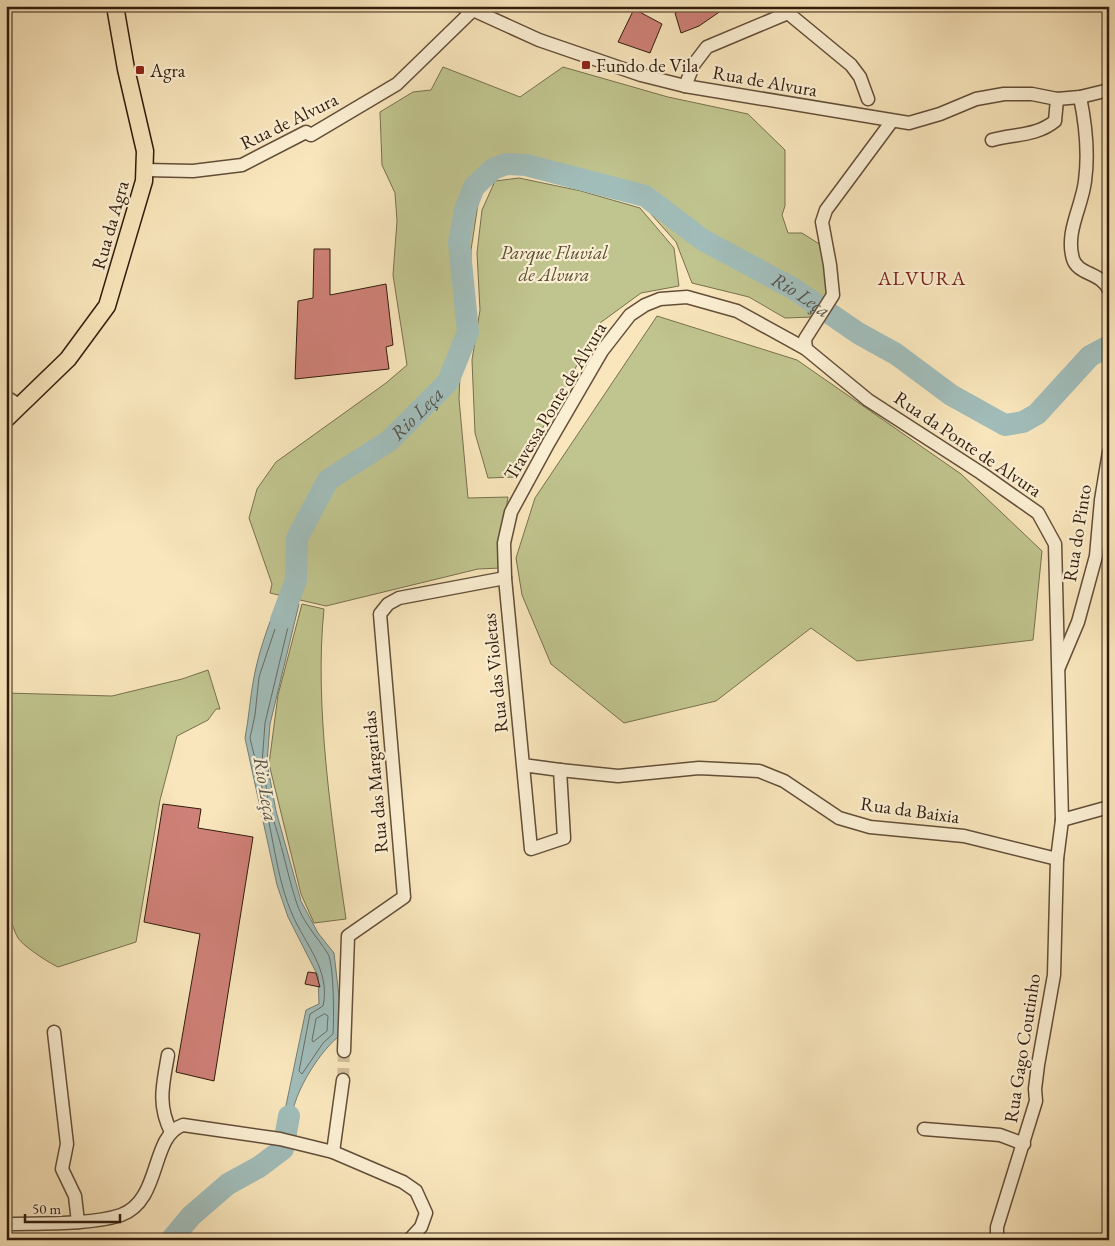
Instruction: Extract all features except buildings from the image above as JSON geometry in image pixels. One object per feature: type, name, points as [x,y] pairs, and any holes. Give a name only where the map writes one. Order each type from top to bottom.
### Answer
[{"type":"main road","name":"Rua da Agra","points":[[6,419],[13,401],[68,359],[107,306],[146,170],[145,151],[126,69],[115,6]]},
{"type":"street","name":"Rua de Alvura","points":[[146,170],[193,171],[242,165],[306,132],[311,135],[397,84],[468,7],[539,40],[583,56],[685,86],[892,121],[909,123],[940,114],[976,99],[1004,94],[1032,94],[1057,99],[1080,97],[1109,90]]},
{"type":"street","points":[[685,86],[694,64],[707,47],[787,9],[851,65],[860,77],[868,98]]},
{"type":"street","points":[[1080,97],[1088,151],[1085,183],[1069,242],[1073,261],[1082,270],[1096,275],[1106,282],[1109,290]]},
{"type":"street","points":[[992,140],[1011,135],[1034,133],[1048,127],[1055,120],[1057,99]]},
{"type":"street","points":[[806,349],[805,339],[832,294],[830,265],[822,222],[826,210],[892,121]]},
{"type":"street","name":"Travessa Ponte de Alvura","points":[[505,578],[504,543],[511,512],[602,351],[630,315],[645,305],[660,299],[688,297],[737,311],[806,349]]},
{"type":"street","name":"Rua da Ponte de Alvura","points":[[806,349],[868,400],[1038,513],[1055,544],[1062,820],[1057,859]]},
{"type":"street","name":"Rua do Pinto","points":[[1057,674],[1078,622],[1096,556],[1101,500],[1109,452]]},
{"type":"street","name":"Rua das Violetas","points":[[505,578],[531,849],[564,838],[560,770]]},
{"type":"street","name":"Rua das Margaridas","points":[[344,1051],[348,936],[404,896],[380,614],[388,604],[399,598],[505,578]]},
{"type":"street","name":"Rua da Baixia","points":[[523,765],[618,776],[699,768],[759,771],[784,781],[839,818],[870,827],[964,836],[1057,859]]},
{"type":"street","points":[[1062,820],[1109,807]]},
{"type":"street","name":"Rua Gago Coutinho","points":[[997,1240],[997,1227],[1036,1101],[1035,1089],[1038,1066],[1054,975],[1057,859]]},
{"type":"street","points":[[54,1032],[67,1144],[62,1169],[75,1196],[78,1222]]},
{"type":"street","points":[[168,1055],[162,1104],[163,1116],[170,1132]]},
{"type":"street","points":[[333,1152],[343,1080]]},
{"type":"street","points":[[6,1224],[78,1222],[121,1215],[144,1199],[170,1132],[183,1125],[306,1144],[333,1152],[403,1182],[416,1191],[426,1213],[421,1227],[409,1240]]},
{"type":"street","points":[[924,1129],[1000,1135],[1024,1144]]},
{"type":"green space","points":[[443,67],[520,97],[563,67],[668,97],[748,114],[785,150],[785,206],[782,215],[788,233],[802,233],[824,247],[830,294],[813,317],[785,318],[749,297],[692,283],[676,242],[642,204],[527,173],[499,174],[480,191],[471,250],[471,339],[460,375],[459,399],[468,498],[508,497],[501,542],[501,568],[478,569],[326,606],[270,593],[272,584],[249,518],[257,489],[276,462],[386,383],[407,365],[393,275],[397,221],[395,193],[382,165],[380,112],[413,92],[431,90]]},
{"type":"green space","name":"Parque Fluvial de Alvura","points":[[519,178],[581,191],[640,208],[674,248],[679,286],[641,293],[600,323],[516,477],[488,478],[475,433],[472,360],[480,310],[477,253],[482,210],[495,181]]},
{"type":"green space","points":[[657,316],[797,360],[961,474],[1042,551],[1033,640],[857,661],[811,628],[716,701],[624,723],[551,664],[522,595],[516,558],[535,498]]},
{"type":"green space","points":[[302,604],[324,609],[321,684],[323,724],[330,804],[346,919],[314,923],[301,894],[269,764],[278,695]]},
{"type":"green space","points":[[208,670],[220,709],[216,709],[208,720],[177,736],[160,800],[136,942],[58,967],[54,965],[25,945],[16,935],[11,923],[6,918],[6,693],[112,696],[182,679]]},
{"type":"water","points":[[285,584],[299,604],[270,724],[267,763],[276,811],[301,901],[318,933],[334,953],[340,1005],[338,1037],[312,1069],[292,1112],[291,1125],[293,1137],[280,1134],[306,1010],[319,1004],[318,976],[288,917],[277,885],[245,738],[260,653],[267,629]]},
{"type":"waterway","name":"Rio Leça","points":[[281,620],[296,580],[297,538],[328,480],[389,441],[448,382],[468,332],[459,242],[465,210],[474,187],[493,169],[506,164],[526,165],[645,196],[703,240],[794,289],[858,333],[896,354],[951,395],[1005,425],[1023,422],[1037,414],[1090,356],[1109,346]]},
{"type":"waterway","name":"Rio Leça","points":[[171,1240],[191,1216],[228,1184],[259,1167],[283,1149],[289,1116]]},
{"type":"tunnel","points":[[343,1080],[344,1051]]},
{"type":"place","name":"Fundo de Vila","points":[[586,65]]},
{"type":"place","name":"Agra","points":[[140,70]]},
{"type":"district","name":"ALVURA","points":[[922,278]]}]
